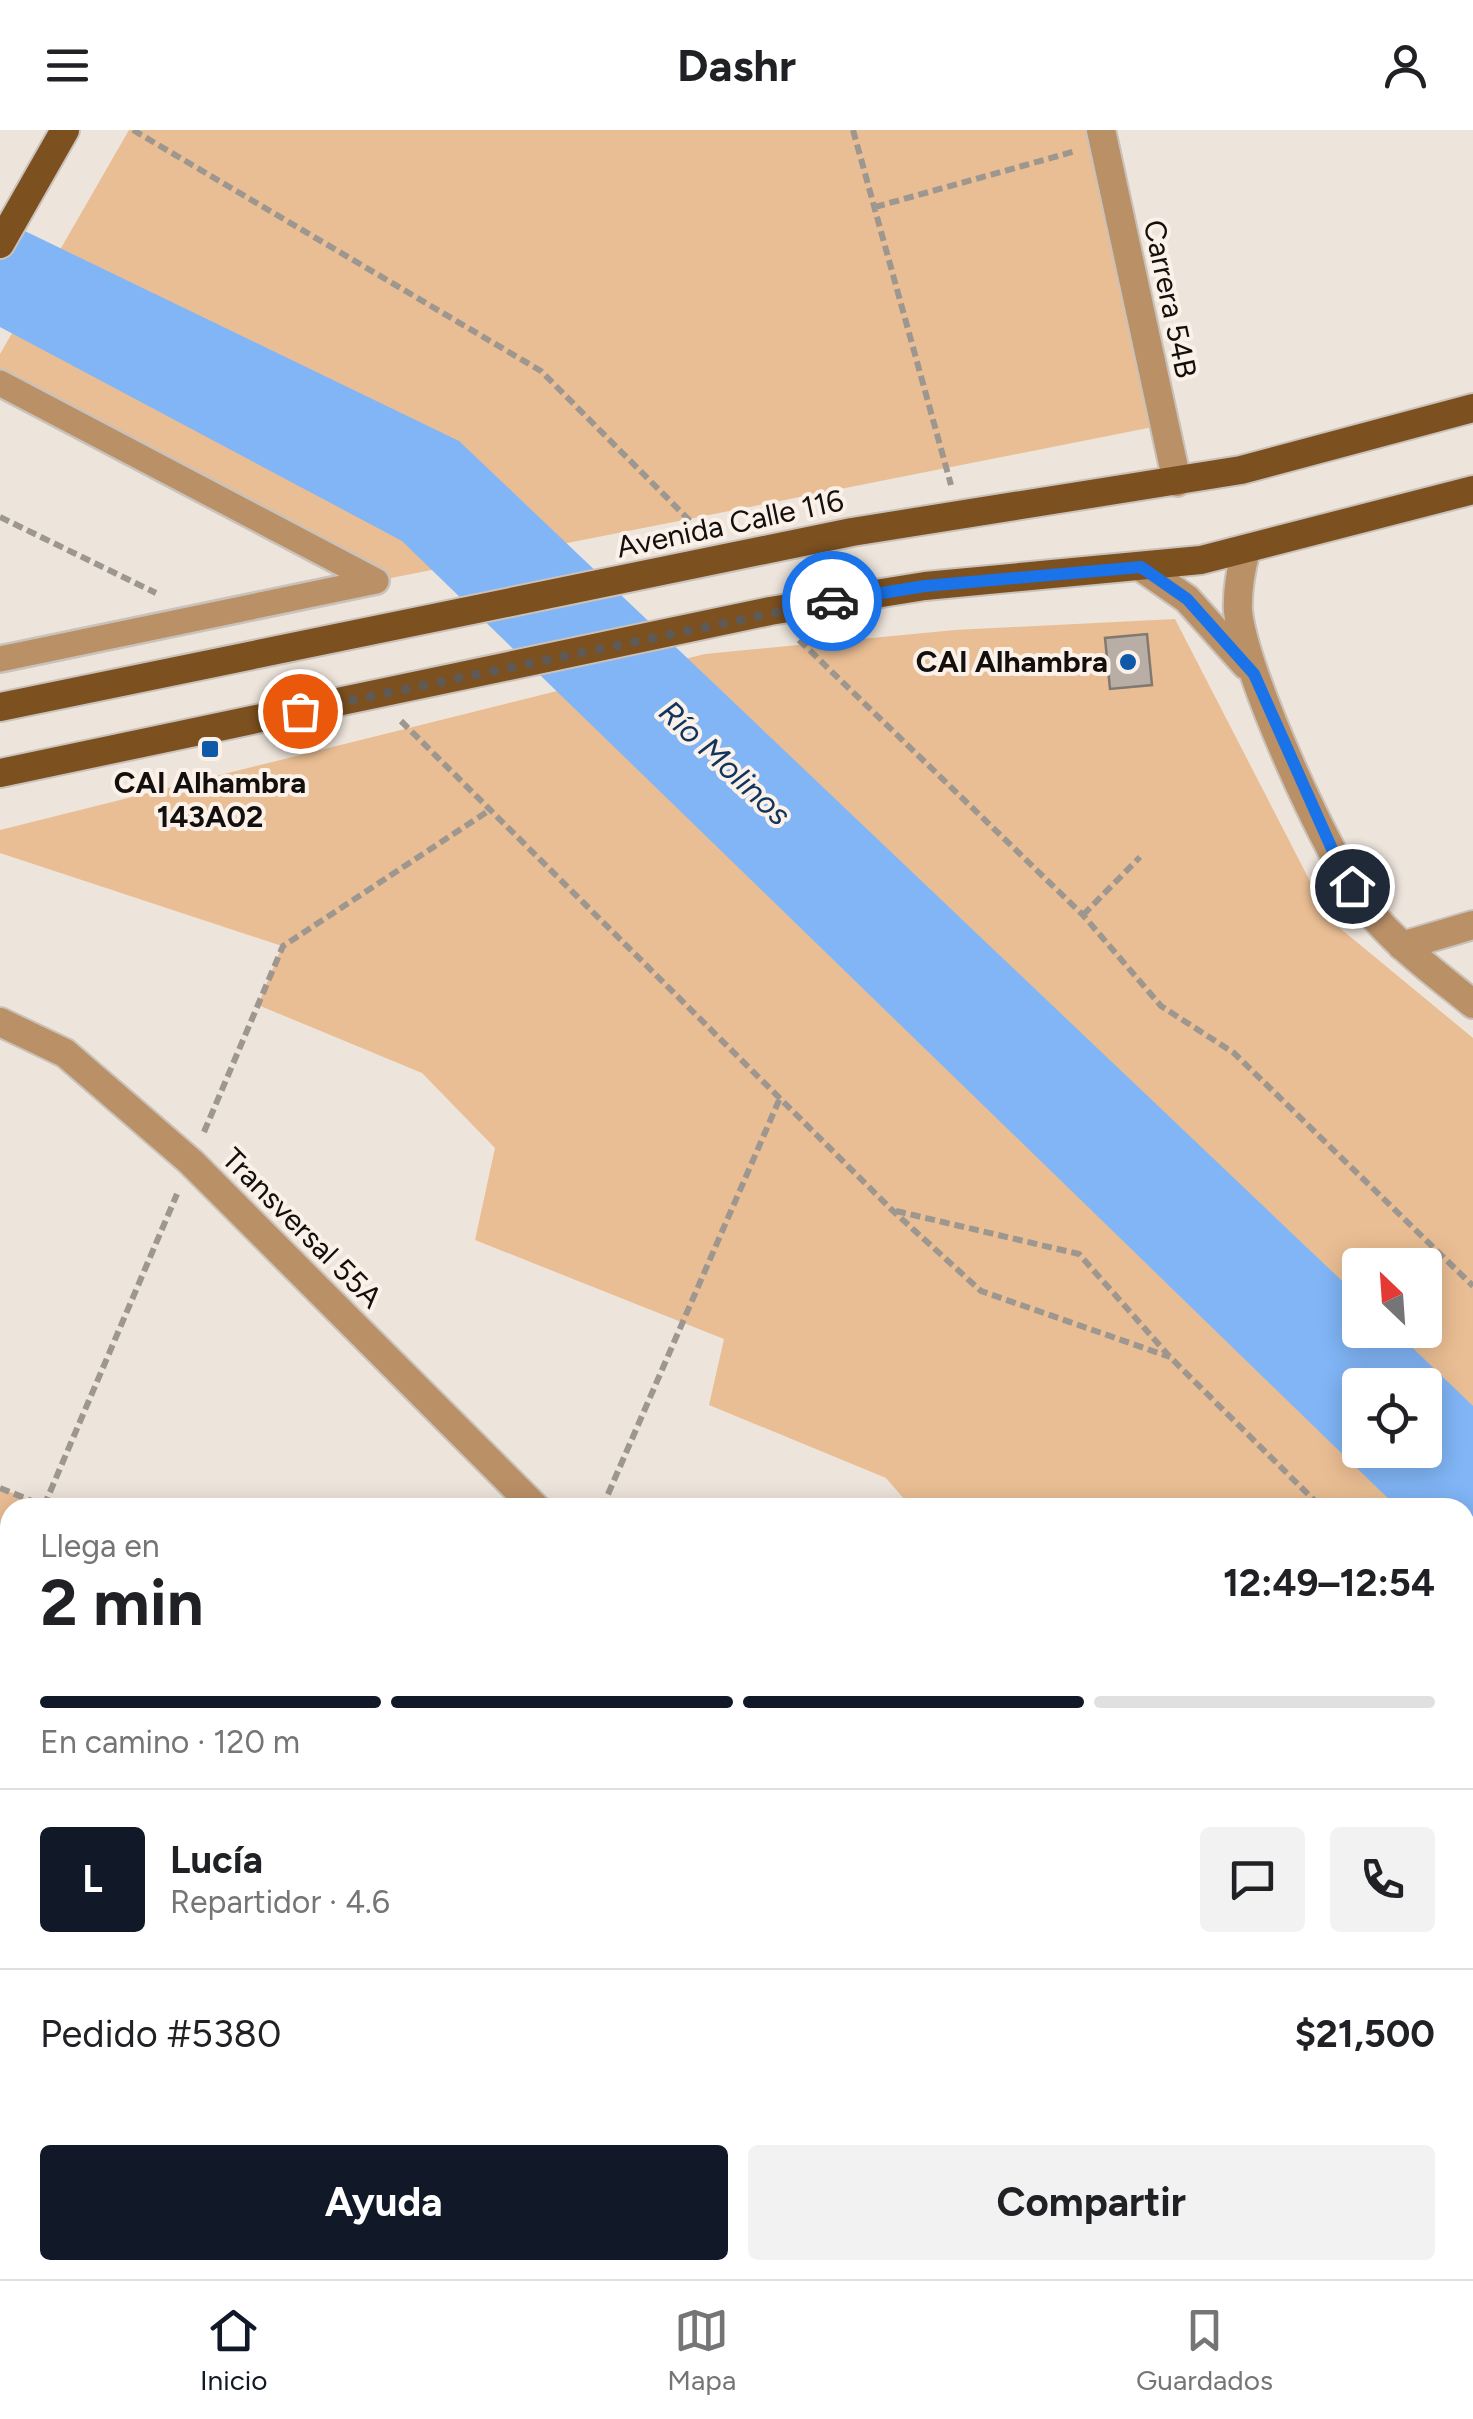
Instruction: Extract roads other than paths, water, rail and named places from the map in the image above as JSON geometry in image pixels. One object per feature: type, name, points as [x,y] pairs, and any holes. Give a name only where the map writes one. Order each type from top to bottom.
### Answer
[{"type":"main road","points":[[0,244],[65,130]]},
{"type":"main road","name":"Avenida Calle 116","points":[[0,707],[958,513],[1177,482],[1296,457],[1473,408]]},
{"type":"main road","points":[[0,774],[770,611],[925,586],[1141,567],[1246,550],[1473,490]]},
{"type":"street","name":"Carrera 54B","points":[[1102,136],[1177,482]]},
{"type":"street","points":[[0,383],[376,581],[0,659]]},
{"type":"street","points":[[1246,550],[1238,609],[1254,674],[1340,867],[1366,906],[1402,946],[1473,1004]]},
{"type":"street","points":[[1141,567],[1187,599],[1254,674]]},
{"type":"street","points":[[1402,946],[1473,926]]},
{"type":"street","name":"Transversal 55A","points":[[0,1022],[65,1053],[191,1162],[526,1498]]},
{"type":"water","name":"Río Molinos","points":[[0,219],[459,441],[1342,1281],[1342,1348],[1413,1348],[1434,1368],[1342,1368],[1342,1454],[402,541],[0,327]]},
{"type":"water","points":[[1442,1376],[1473,1406],[1473,1498],[1388,1498],[1357,1468],[1442,1468]]},
{"type":"place","name":"CAI Alhambra","points":[[1128,662]]},
{"type":"place","name":"CAI Alhambra 143A02","points":[[210,749]]}]
